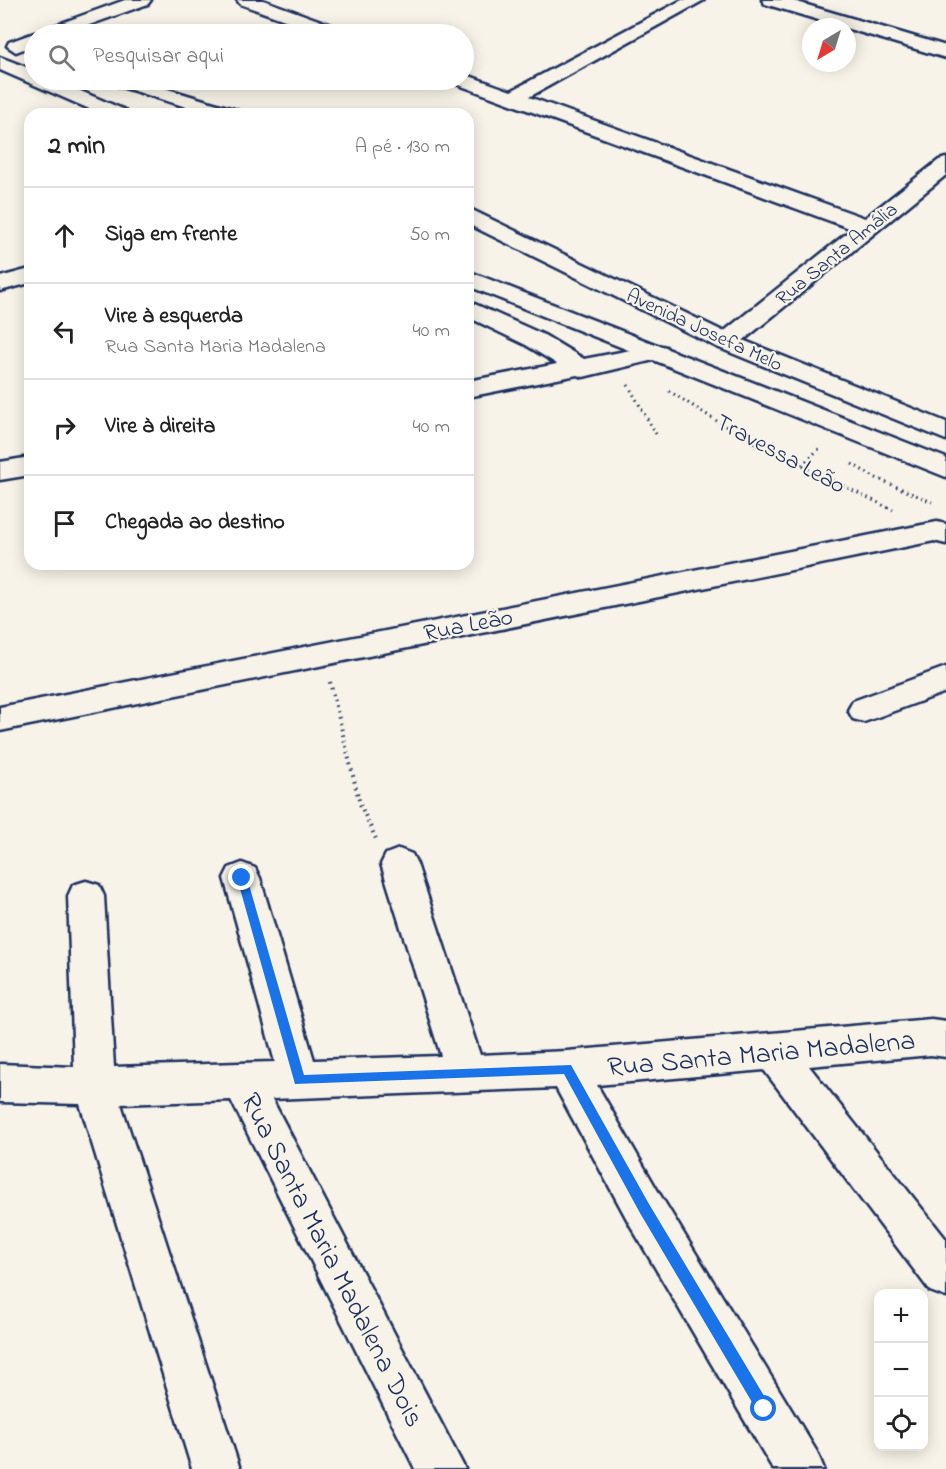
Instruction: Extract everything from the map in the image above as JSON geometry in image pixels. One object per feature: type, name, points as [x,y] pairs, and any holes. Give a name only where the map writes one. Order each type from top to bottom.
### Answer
[{"type":"street","points":[[76,24],[142,0]]},
{"type":"street","points":[[246,0],[312,24]]},
{"type":"street","points":[[513,98],[695,0]]},
{"type":"street","points":[[771,0],[946,52]]},
{"type":"street","points":[[8,43],[24,41]]},
{"type":"street","points":[[8,43],[24,49]]},
{"type":"street","points":[[0,63],[24,73]]},
{"type":"street","points":[[474,84],[868,227]]},
{"type":"street","points":[[63,90],[104,108]]},
{"type":"street","points":[[152,90],[210,108]]},
{"type":"street","name":"Rua Santa Amália","points":[[726,342],[946,164]]},
{"type":"street","name":"Avenida Josefa Melo","points":[[474,219],[726,342],[946,432]]},
{"type":"street","points":[[0,284],[24,278]]},
{"type":"street","name":"Avenida Josefa Melo","points":[[474,280],[946,468]]},
{"type":"street","points":[[474,311],[535,340],[583,369]]},
{"type":"street","points":[[474,388],[583,369],[657,352]]},
{"type":"street","points":[[0,471],[24,467]]},
{"type":"street","name":"Rua Leão","points":[[0,719],[323,652],[941,533]]},
{"type":"street","points":[[864,710],[946,679]]},
{"type":"street","points":[[399,864],[466,1074]]},
{"type":"street","points":[[242,878],[300,1081]]},
{"type":"street","points":[[86,896],[95,1086],[216,1469]]},
{"type":"street","name":"Rua Santa Maria Madalena","points":[[0,1083],[95,1086],[466,1074],[567,1069],[931,1037],[946,1039]]},
{"type":"street","points":[[774,1051],[946,1275]]},
{"type":"street","points":[[567,1069],[644,1208],[800,1469]]},
{"type":"street","name":"Rua Santa Maria Madalena Dois","points":[[242,1081],[441,1469]]},
{"type":"path","points":[[618,361],[656,434]]},
{"type":"path","name":"Travessa Leão","points":[[618,361],[741,436],[941,533]]},
{"type":"path","points":[[802,465],[813,455]]},
{"type":"path","points":[[323,652],[360,804],[376,839],[399,864]]},
{"type":"route","points":[[242,878],[300,1081],[567,1069],[644,1208],[764,1409]]}]
